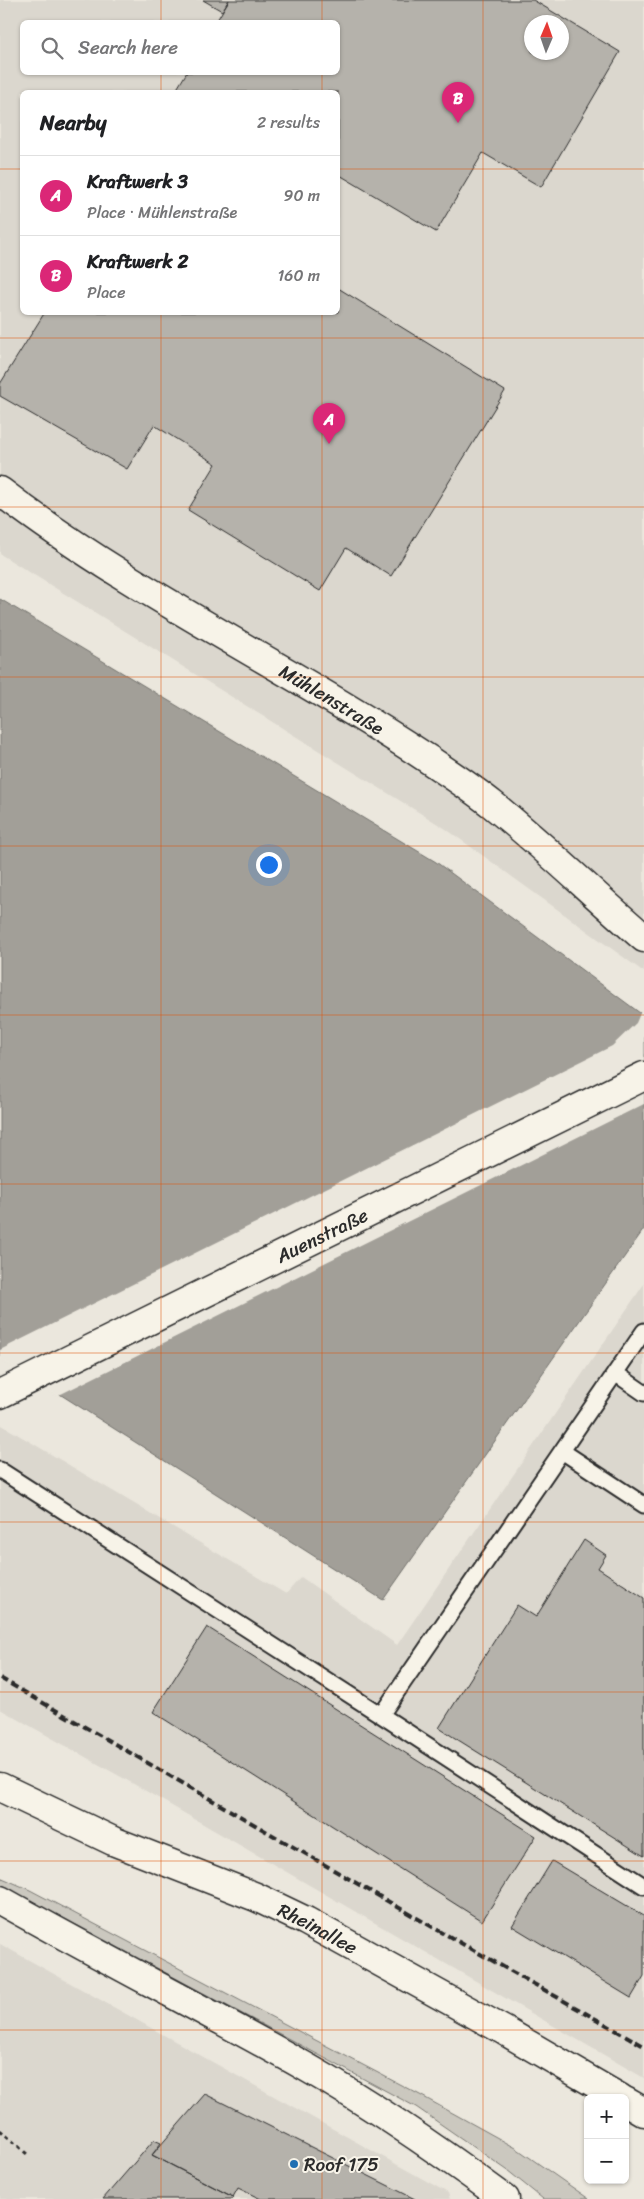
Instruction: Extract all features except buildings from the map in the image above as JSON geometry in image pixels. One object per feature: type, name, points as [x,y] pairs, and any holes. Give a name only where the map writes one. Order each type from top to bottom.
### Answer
[{"type":"street","name":"Mühlenstraße","points":[[0,491],[69,540],[143,588],[426,758],[492,804],[644,938]]},
{"type":"street","name":"Auenstraße","points":[[2,1393],[644,1076]]},
{"type":"street","name":"Rheinallee","points":[[0,1787],[75,1824],[256,1897],[306,1920],[505,2031],[613,2094]]},
{"type":"street","points":[[0,1900],[307,2067],[382,2113],[449,2158],[505,2199]]},
{"type":"street","points":[[629,2103],[644,2112]]},
{"type":"lane","points":[[381,1716],[644,1331]]},
{"type":"lane","points":[[615,1373],[644,1393]]},
{"type":"lane","points":[[562,1451],[644,1505]]},
{"type":"lane","points":[[0,1470],[644,1886]]},
{"type":"path","points":[[0,2130],[28,2155]]},
{"type":"shaded area","points":[[0,0],[644,0],[644,972],[446,829],[0,554]]},
{"type":"shaded area","points":[[0,599],[436,862],[644,1016],[644,1229],[383,1600],[0,1356]]},
{"type":"shaded area","points":[[644,1284],[644,2078],[0,1709],[0,1424],[286,1594],[301,1577],[397,1645]]},
{"type":"shaded area","points":[[0,1877],[30,1890],[420,2095],[516,2148],[589,2199],[543,2199],[507,2170],[416,2107],[0,1884]]},
{"type":"shaded area","points":[[0,1944],[448,2193],[450,2199],[0,2199]]},
{"type":"pier","points":[[641,1011],[644,1013],[644,1104],[57,1396],[0,1359],[0,1350],[612,1046],[636,1023]]},
{"type":"railway","points":[[0,1678],[436,1929],[644,2046]]},
{"type":"place","name":"Kraftwerk 2","points":[[458,123]]},
{"type":"place","name":"Kraftwerk 3","points":[[329,444]]},
{"type":"place","name":"Roof 175","points":[[294,2164]]}]
